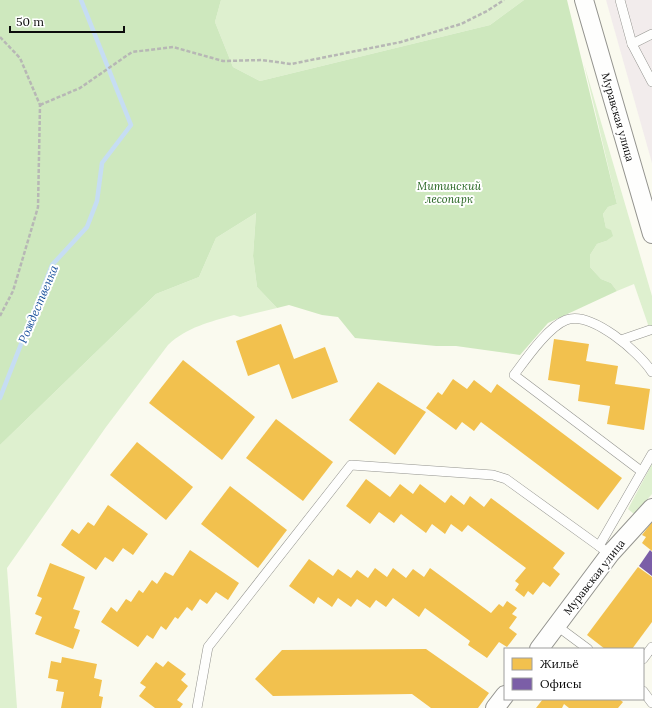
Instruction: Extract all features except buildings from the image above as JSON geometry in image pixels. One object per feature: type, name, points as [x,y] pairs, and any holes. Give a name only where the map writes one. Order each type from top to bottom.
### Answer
[{"type":"street","name":"Муравская улица","points":[[584,0],[652,234]]},
{"type":"street","name":"Муравская улица","points":[[540,648],[557,626],[604,550],[652,508]]},
{"type":"street","points":[[495,708],[504,696]]},
{"type":"lane","points":[[620,0],[632,44],[652,82]]},
{"type":"lane","points":[[632,44],[652,34]]},
{"type":"lane","points":[[641,471],[514,375],[545,337],[565,320],[573,318],[587,321],[605,329],[621,340],[652,372]]},
{"type":"lane","points":[[621,340],[650,330]]},
{"type":"lane","points":[[197,708],[208,647],[351,465],[493,475],[506,479],[604,550],[641,471],[652,454]]},
{"type":"lane","points":[[557,626],[587,648]]},
{"type":"lane","points":[[644,657],[652,647]]},
{"type":"lane","points":[[644,692],[652,703]]},
{"type":"path","points":[[40,105],[80,88],[132,52],[173,47],[223,61],[262,60],[291,64],[401,42],[461,24],[487,11],[504,0]]},
{"type":"path","points":[[0,38],[20,58],[40,105],[38,207],[13,291],[0,316]]},
{"type":"shaded area","points":[[606,0],[652,0],[652,163]]},
{"type":"green space","name":"Митинский лесопарк","points":[[0,0],[221,0],[215,22],[233,67],[260,81],[490,25],[524,0],[567,0],[617,204],[608,207],[603,214],[606,228],[611,230],[613,236],[606,241],[597,244],[590,255],[590,267],[601,279],[611,283],[617,291],[548,323],[520,355],[456,346],[436,346],[355,338],[338,317],[322,315],[289,305],[277,308],[257,287],[253,256],[256,213],[216,238],[199,277],[156,294],[0,445]]},
{"type":"green space","points":[[221,0],[524,0],[490,25],[260,81],[233,67],[215,22]]},
{"type":"green space","points":[[584,64],[652,296],[652,336],[634,284],[617,291],[611,283],[601,279],[590,267],[590,255],[597,244],[606,241],[606,228],[603,214],[608,207],[617,204]]},
{"type":"green space","points":[[256,213],[253,256],[257,287],[277,308],[240,317],[234,315],[208,323],[191,329],[168,345],[106,427],[7,568],[17,708],[0,708],[0,445],[156,294],[199,277],[216,238]]},
{"type":"green space","points":[[652,464],[652,494],[634,514],[628,509]]},
{"type":"waterway","name":"Рождественка","points":[[0,398],[52,265],[87,227],[97,201],[102,163],[131,125],[81,0]]}]
